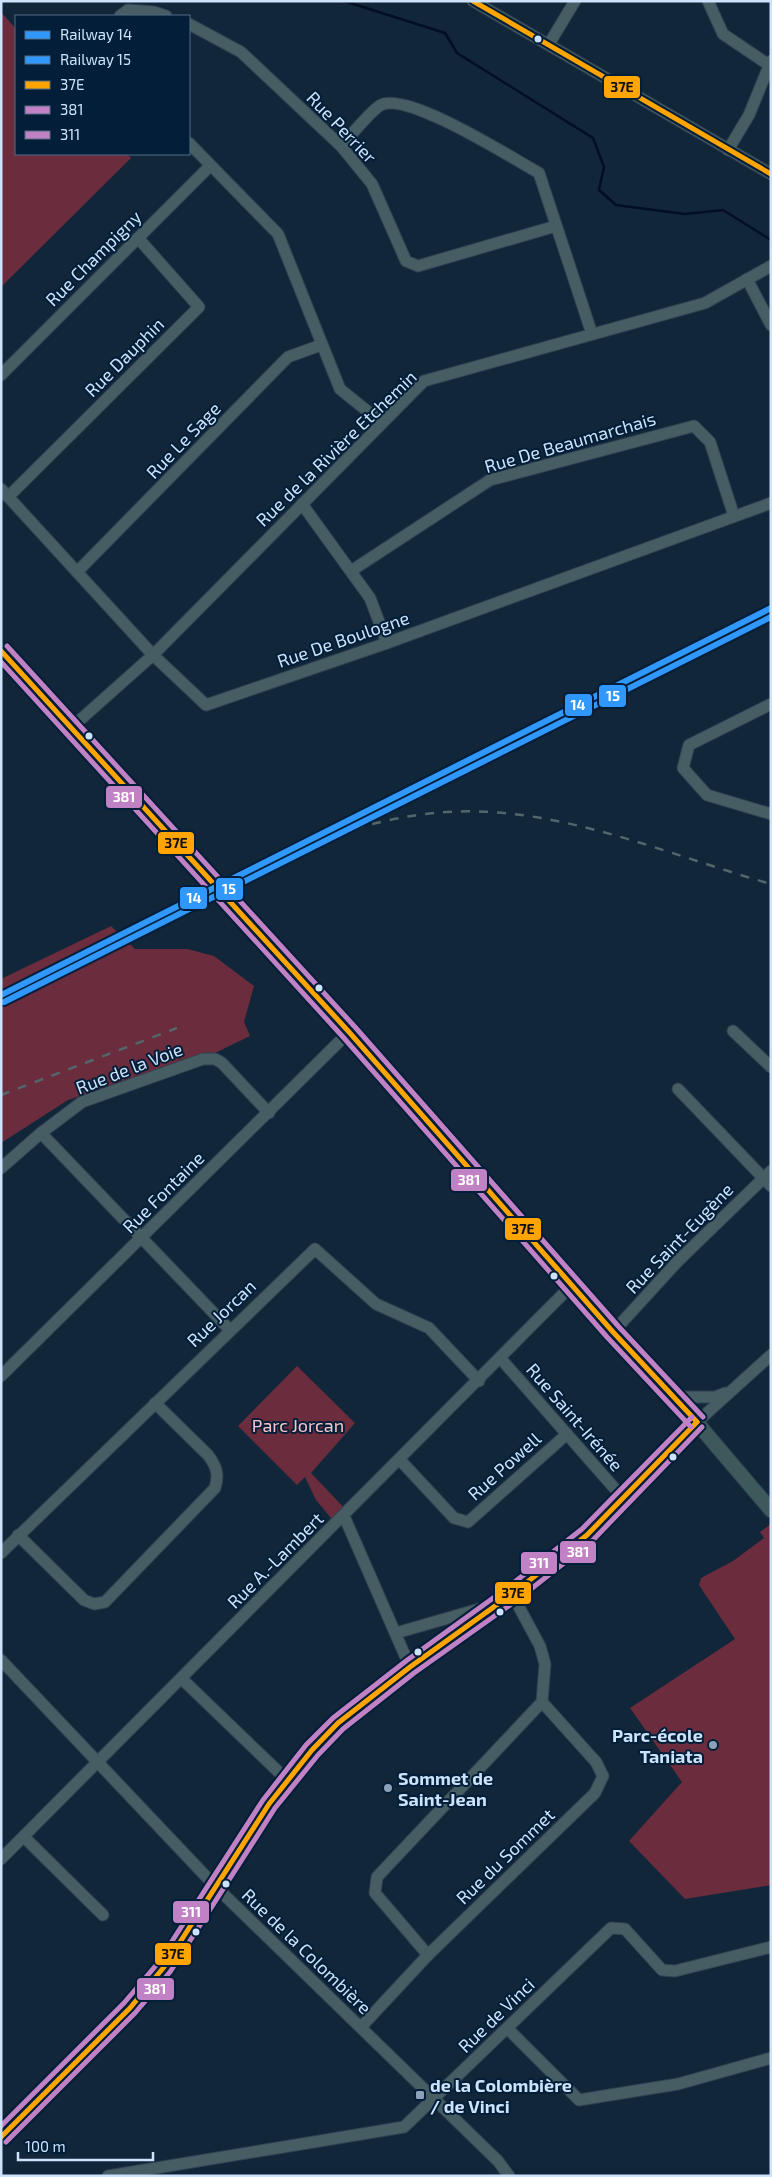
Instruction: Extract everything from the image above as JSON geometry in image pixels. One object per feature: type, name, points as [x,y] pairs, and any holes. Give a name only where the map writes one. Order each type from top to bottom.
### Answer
[{"type":"main road","points":[[1,650],[349,1032],[613,1332],[675,1397],[771,1510]]},
{"type":"main road","points":[[1,2138],[130,2008],[164,1967],[215,1886],[287,1780],[338,1723],[410,1667],[512,1594],[587,1535],[697,1422]]},
{"type":"street","points":[[473,1],[771,174]]},
{"type":"street","points":[[549,44],[575,1]]},
{"type":"street","points":[[708,1],[723,34],[770,63],[749,115],[728,150]]},
{"type":"street","points":[[121,15],[128,10],[154,12],[163,15]]},
{"type":"street","name":"Rue Perrier","points":[[190,25],[241,52],[341,146],[372,184],[406,261],[418,266],[556,226]]},
{"type":"street","points":[[341,146],[380,105],[392,101],[423,109],[539,173],[592,334]]},
{"type":"street","points":[[190,144],[278,234],[340,389],[382,424]]},
{"type":"street","name":"Rue Champigny","points":[[1,375],[210,166]]},
{"type":"street","name":"Rue Dauphin","points":[[5,493],[199,307],[138,238]]},
{"type":"street","name":"Rue de la Rivière Etchemin","points":[[71,728],[153,655],[424,381],[705,303],[771,266]]},
{"type":"street","points":[[747,279],[771,325]]},
{"type":"street","name":"Rue Le Sage","points":[[77,572],[288,357],[321,345]]},
{"type":"street","name":"Rue De Beaumarchais","points":[[351,571],[490,480],[694,426],[710,442],[734,516]]},
{"type":"street","name":"Rue De Boulogne","points":[[5,493],[153,655],[206,705],[388,643],[771,503]]},
{"type":"street","points":[[302,504],[370,598],[388,643]]},
{"type":"street","points":[[771,704],[689,745],[683,768],[707,795],[771,814]]},
{"type":"street","points":[[733,1031],[771,1067]]},
{"type":"street","name":"Rue Fontaine","points":[[1,1376],[349,1032]]},
{"type":"street","name":"Rue de la Voie","points":[[1,1168],[40,1133],[82,1102],[203,1059],[222,1063],[269,1113]]},
{"type":"street","points":[[678,1089],[768,1178]]},
{"type":"street","points":[[40,1133],[230,1329]]},
{"type":"street","name":"Rue Saint-Eugène","points":[[613,1332],[678,1261],[768,1178]]},
{"type":"street","name":"Rue Jorcan","points":[[1,1553],[230,1329],[315,1249],[376,1304],[429,1328],[479,1381]]},
{"type":"street","name":"Rue A.-Lambert","points":[[1,1860],[501,1359],[572,1285]]},
{"type":"street","points":[[697,1422],[727,1392],[771,1355]]},
{"type":"street","name":"Rue Saint-Irénée","points":[[501,1359],[623,1498]]},
{"type":"street","points":[[675,1397],[715,1397],[727,1392]]},
{"type":"street","points":[[18,1535],[84,1600],[94,1604],[105,1602],[215,1488],[218,1477],[214,1464],[208,1455],[155,1403]]},
{"type":"street","name":"Rue Powell","points":[[400,1460],[454,1518],[468,1522],[567,1434]]},
{"type":"street","points":[[344,1516],[410,1667]]},
{"type":"street","points":[[428,1955],[374,1893],[378,1877],[542,1702],[545,1664],[540,1646],[512,1594]]},
{"type":"street","points":[[396,1633],[498,1604]]},
{"type":"street","name":"Rue de la Colombière","points":[[1,1660],[215,1886],[498,2161],[509,2176]]},
{"type":"street","points":[[182,1679],[287,1780]]},
{"type":"street","name":"Rue du Sommet","points":[[361,2027],[428,1955],[595,1793],[603,1776],[596,1762],[542,1702]]},
{"type":"street","points":[[24,1837],[103,1915]]},
{"type":"street","name":"Rue de Vinci","points":[[108,2176],[404,2128],[611,1928],[625,1929],[662,1970],[675,1971],[771,1948]]},
{"type":"street","points":[[508,2029],[579,2100],[678,2084],[771,2058]]},
{"type":"green space","points":[[1,12],[15,28],[15,155],[128,155],[131,158],[1,287]]},
{"type":"green space","points":[[111,926],[135,949],[187,949],[214,956],[254,986],[244,1022],[250,1036],[217,1052],[68,1100],[1,1143],[1,979]]},
{"type":"green space","name":"Parc Jorcan","points":[[297,1366],[355,1423],[311,1473],[348,1512],[336,1524],[316,1500],[305,1477],[297,1485],[238,1426]]},
{"type":"green space","name":"Parc-école Taniata","points":[[771,1524],[771,1885],[685,1899],[629,1841],[682,1782],[630,1708],[735,1639],[699,1585],[701,1578],[733,1561],[764,1538],[760,1532]]},
{"type":"waterway","points":[[344,1],[445,33],[457,53],[593,138],[604,167],[599,190],[616,205],[685,214],[723,210],[771,240]]},
{"type":"railway","points":[[270,859],[356,828],[400,818],[446,812],[488,812],[529,816],[611,834],[771,884]]},
{"type":"railway","points":[[1,1095],[177,1028]]},
{"type":"rail line","name":"14","points":[[1,995],[771,608]]},
{"type":"rail line","name":"15","points":[[4,1002],[771,617]]},
{"type":"transit line","name":"37E","points":[[473,1],[771,174]]},
{"type":"transit line","name":"311","points":[[7,646],[355,1027],[619,1327],[703,1417]]},
{"type":"transit line","name":"37E","points":[[1,651],[349,1032],[613,1332],[697,1422]]},
{"type":"transit line","name":"381","points":[[1,662],[343,1037],[607,1337],[691,1427]]},
{"type":"transit line","name":"311","points":[[1,2126],[124,2003],[158,1963],[263,1800],[306,1745],[333,1718],[406,1661],[507,1588],[582,1529],[692,1417]]},
{"type":"transit line","name":"37E","points":[[1,2137],[130,2008],[164,1967],[269,1804],[312,1750],[338,1723],[410,1667],[512,1594],[587,1535],[697,1422]]},
{"type":"transit line","name":"381","points":[[6,2142],[135,2013],[170,1972],[275,1808],[318,1755],[343,1729],[414,1673],[517,1600],[592,1541],[702,1427]]},
{"type":"place","name":"Parc-école Taniata","points":[[713,1745]]},
{"type":"place","name":"Sommet de Saint-Jean","points":[[388,1788]]},
{"type":"place","name":"de la Colombière / de Vinci","points":[[420,2095]]}]
